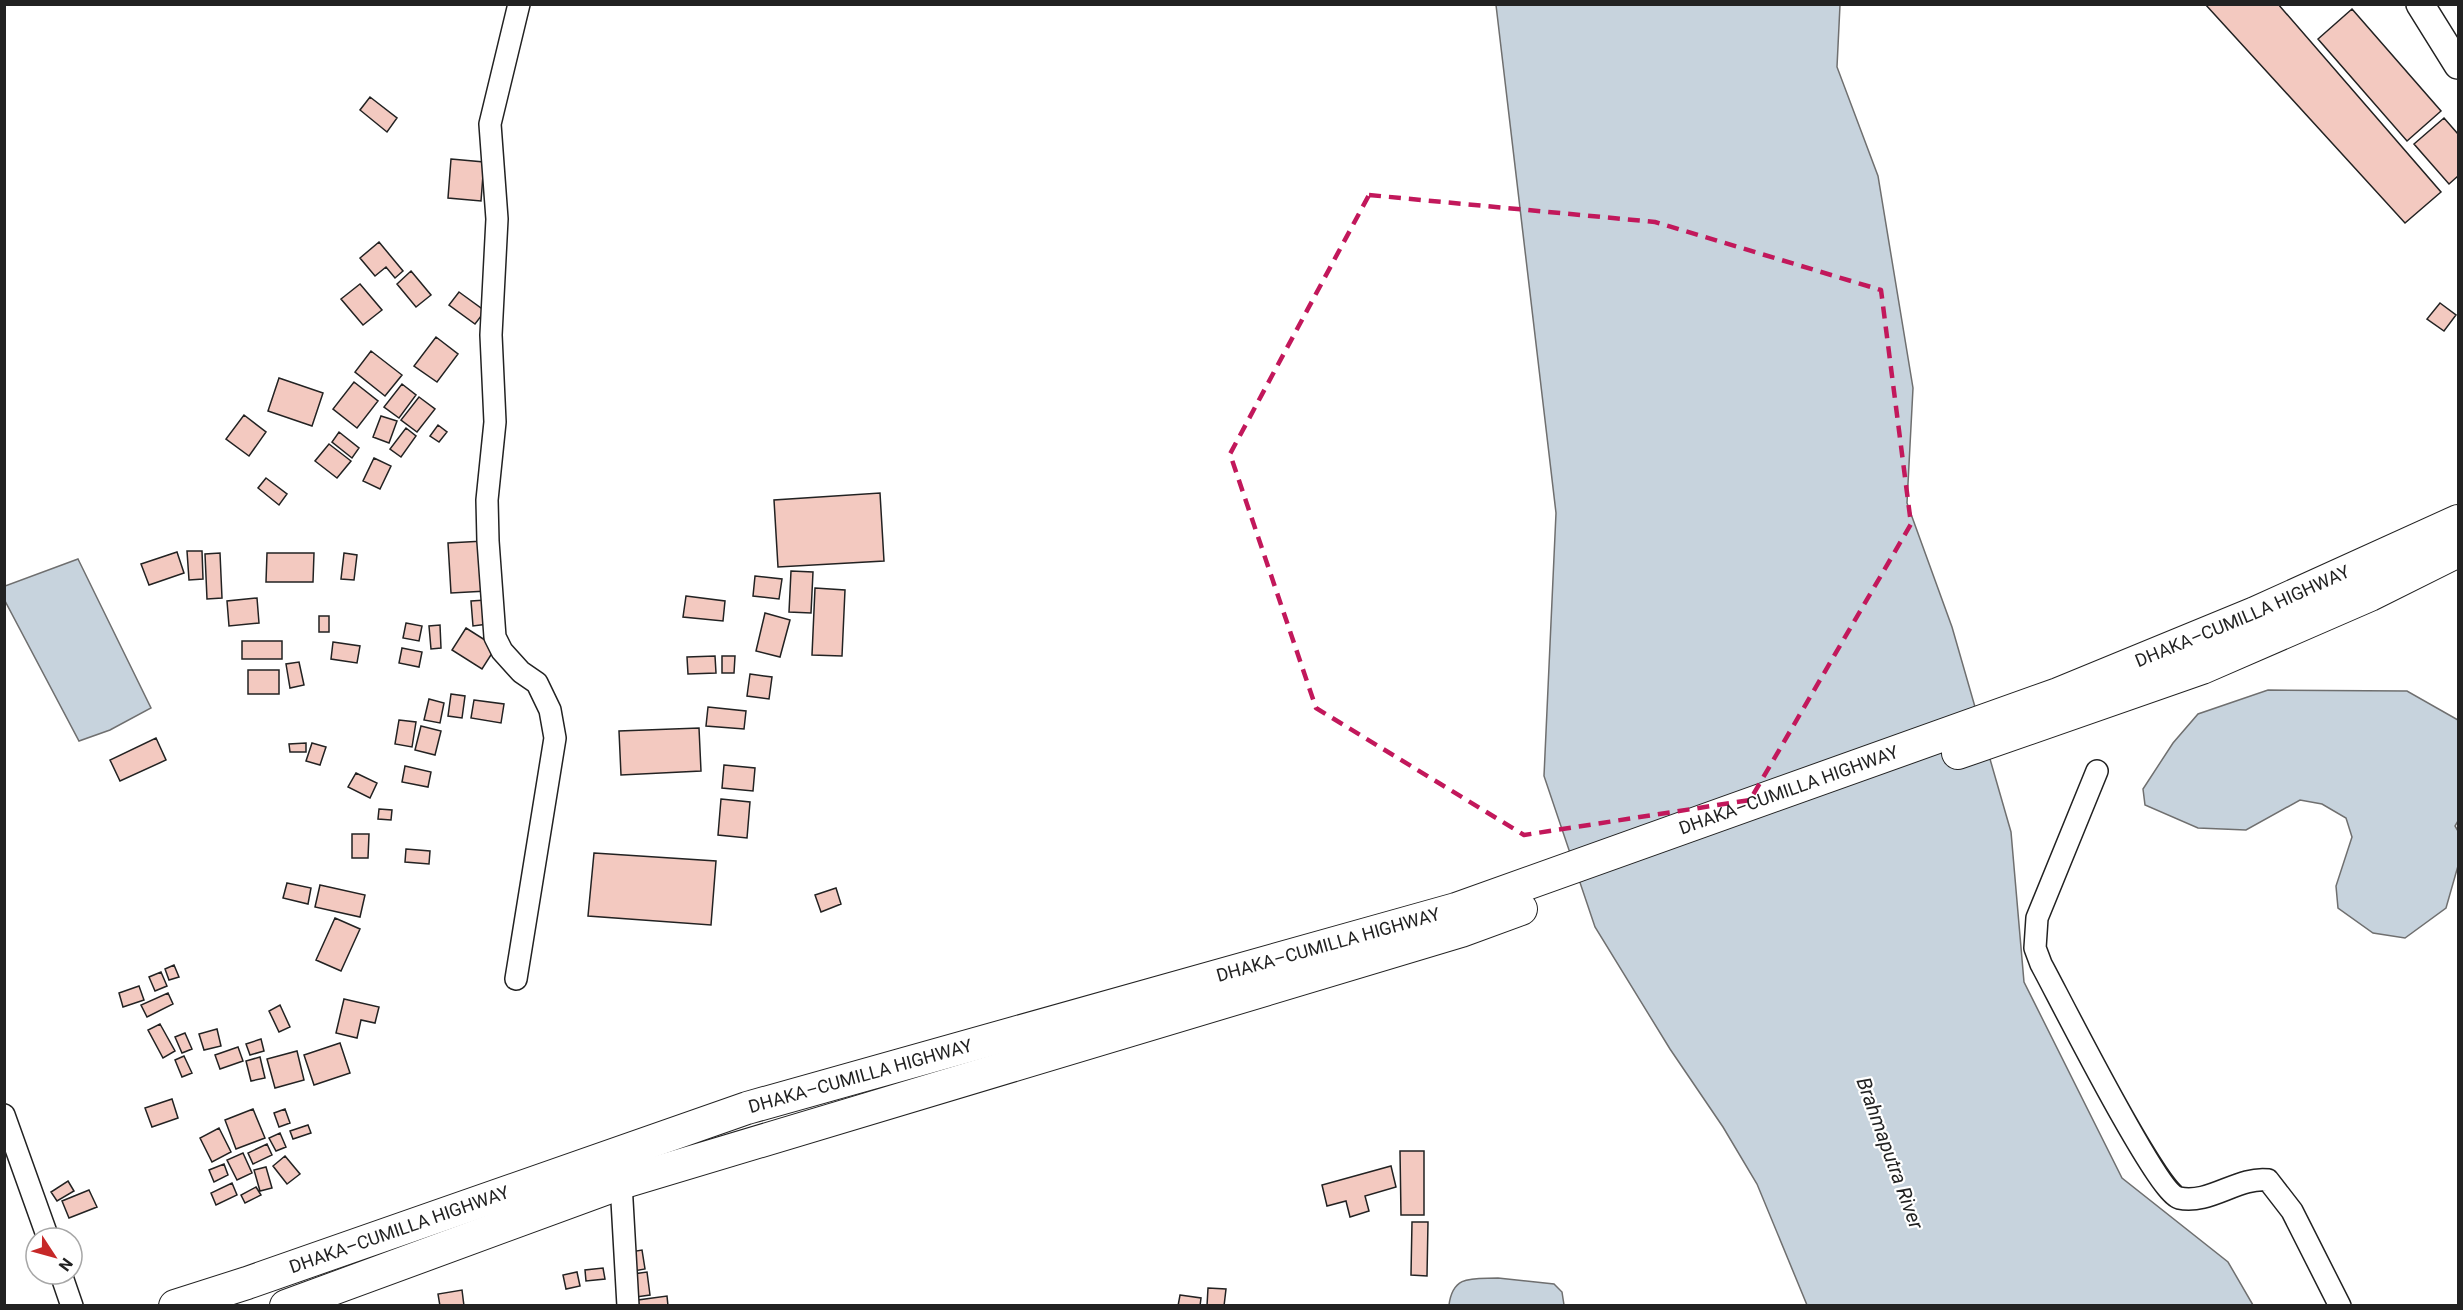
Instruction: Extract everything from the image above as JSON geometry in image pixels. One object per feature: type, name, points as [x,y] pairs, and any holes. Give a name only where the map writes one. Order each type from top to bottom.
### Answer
[{"type":"highway","name":"DHAKA–CUMILLA HIGHWAY","points":[[286,1305],[621,1183],[1459,920],[1772,815],[2064,704],[2255,613],[2458,521]]},
{"type":"highway","name":"DHAKA–CUMILLA HIGHWAY","points":[[2064,704],[2202,668],[2370,595],[2458,551]]},
{"type":"highway","name":"DHAKA–CUMILLA HIGHWAY","points":[[175,1305],[247,1283],[747,1108],[1459,920]]},
{"type":"main road","points":[[2420,4],[2458,64]]},
{"type":"street","points":[[516,979],[555,738],[550,710],[537,683],[521,672],[502,651],[495,637],[488,541],[487,500],[495,422],[491,335],[497,219],[490,124],[519,4]]},
{"type":"street","points":[[2097,771],[2037,918],[2035,948],[2041,964],[2136,1141],[2167,1190],[2179,1198],[2198,1197],[2258,1179],[2268,1180],[2292,1211],[2340,1305]]},
{"type":"street","points":[[4,1115],[44,1226]]},
{"type":"street","points":[[621,1183],[628,1305]]},
{"type":"street","points":[[65,1286],[72,1305]]},
{"type":"highlighted area","points":[[1369,195],[1655,222],[1881,290],[1911,524],[1750,800],[1524,835],[1316,708],[1230,454]]},
{"type":"water","name":"Brahmaputra River","points":[[1496,5],[1840,5],[1837,67],[1878,176],[1913,388],[1907,503],[1952,627],[2011,832],[2024,982],[2122,1178],[2228,1262],[2253,1305],[1807,1305],[1757,1184],[1595,927],[1544,776],[1556,513]]},
{"type":"water","points":[[78,559],[151,708],[110,730],[79,741],[4,599],[5,586]]},
{"type":"water","points":[[2268,690],[2407,691],[2458,720],[2458,821],[2455,826],[2458,831],[2458,866],[2446,908],[2405,938],[2373,933],[2338,908],[2336,886],[2352,837],[2346,818],[2322,804],[2300,800],[2246,830],[2198,828],[2145,805],[2143,789],[2173,743],[2198,714]]},
{"type":"water","points":[[1498,1278],[1554,1284],[1562,1292],[1564,1305],[1449,1305],[1451,1295],[1460,1283],[1473,1279]]},
{"type":"building","points":[[2205,4],[2278,4],[2441,192],[2405,223]]},
{"type":"building","points":[[2352,9],[2441,111],[2407,141],[2318,39]]},
{"type":"building","points":[[370,97],[397,118],[387,132],[360,110]]},
{"type":"building","points":[[2444,118],[2458,134],[2458,176],[2449,184],[2414,144]]},
{"type":"building","points":[[451,159],[484,162],[481,201],[448,198]]},
{"type":"building","points":[[379,242],[403,271],[395,278],[386,267],[375,276],[360,258]]},
{"type":"building","points":[[411,271],[431,295],[416,307],[397,284]]},
{"type":"building","points":[[360,284],[382,310],[363,325],[341,299]]},
{"type":"building","points":[[459,292],[485,311],[475,324],[449,305]]},
{"type":"building","points":[[2440,303],[2456,315],[2444,331],[2427,319]]},
{"type":"building","points":[[436,337],[458,354],[437,382],[414,366]]},
{"type":"building","points":[[371,351],[402,375],[385,396],[355,372]]},
{"type":"building","points":[[279,378],[323,393],[312,426],[268,411]]},
{"type":"building","points":[[354,382],[378,401],[357,428],[333,409]]},
{"type":"building","points":[[402,384],[416,395],[399,418],[384,407]]},
{"type":"building","points":[[419,397],[435,409],[417,432],[401,420]]},
{"type":"building","points":[[244,415],[266,432],[249,456],[226,439]]},
{"type":"building","points":[[381,416],[397,421],[389,443],[373,437]]},
{"type":"building","points":[[438,425],[447,432],[439,442],[430,436]]},
{"type":"building","points":[[406,428],[416,436],[401,457],[390,449]]},
{"type":"building","points":[[339,432],[359,448],[352,458],[332,442]]},
{"type":"building","points":[[329,444],[351,461],[337,478],[315,461]]},
{"type":"building","points":[[374,458],[391,466],[380,489],[363,481]]},
{"type":"building","points":[[266,478],[287,494],[279,505],[258,488]]},
{"type":"building","points":[[880,493],[884,561],[778,567],[774,500]]},
{"type":"building","points":[[484,541],[487,591],[451,593],[448,543]]},
{"type":"building","points":[[187,551],[202,551],[203,579],[189,580]]},
{"type":"building","points":[[177,552],[184,573],[149,585],[141,564]]},
{"type":"building","points":[[220,553],[222,598],[207,599],[205,554]]},
{"type":"building","points":[[267,553],[314,553],[313,582],[266,582]]},
{"type":"building","points":[[344,553],[357,555],[354,580],[341,579]]},
{"type":"building","points":[[791,571],[813,572],[811,613],[789,612]]},
{"type":"building","points":[[755,576],[782,579],[779,599],[753,596]]},
{"type":"building","points":[[815,588],[845,590],[842,656],[812,655]]},
{"type":"building","points":[[686,596],[725,601],[723,621],[683,617]]},
{"type":"building","points":[[257,598],[259,623],[229,626],[227,601]]},
{"type":"building","points":[[486,600],[488,624],[473,626],[471,601]]},
{"type":"building","points":[[765,613],[790,620],[780,657],[756,651]]},
{"type":"building","points":[[319,616],[329,616],[329,632],[319,632]]},
{"type":"building","points":[[406,623],[422,626],[419,641],[403,638]]},
{"type":"building","points":[[440,625],[441,648],[431,649],[429,626]]},
{"type":"building","points":[[466,628],[496,647],[482,669],[452,650]]},
{"type":"building","points":[[242,641],[282,641],[282,659],[242,659]]},
{"type":"building","points":[[333,642],[360,646],[357,663],[331,659]]},
{"type":"building","points":[[402,648],[422,652],[419,667],[399,663]]},
{"type":"building","points":[[715,656],[716,673],[688,674],[687,657]]},
{"type":"building","points":[[722,656],[735,656],[734,673],[722,673]]},
{"type":"building","points":[[299,662],[304,685],[290,688],[286,664]]},
{"type":"building","points":[[248,670],[279,670],[279,694],[248,694]]},
{"type":"building","points":[[750,674],[772,677],[769,699],[747,696]]},
{"type":"building","points":[[451,694],[465,696],[462,718],[448,716]]},
{"type":"building","points":[[429,699],[444,703],[440,723],[424,720]]},
{"type":"building","points":[[474,700],[504,704],[501,723],[471,718]]},
{"type":"building","points":[[708,707],[746,711],[744,729],[706,726]]},
{"type":"building","points":[[399,720],[416,722],[412,747],[395,744]]},
{"type":"building","points":[[421,726],[441,731],[435,755],[415,750]]},
{"type":"building","points":[[699,728],[701,771],[621,775],[619,731]]},
{"type":"building","points":[[156,738],[166,760],[120,781],[110,760]]},
{"type":"building","points":[[306,743],[306,752],[290,752],[289,744]]},
{"type":"building","points":[[312,743],[326,747],[320,765],[306,761]]},
{"type":"building","points":[[724,765],[755,768],[753,791],[722,788]]},
{"type":"building","points":[[405,766],[431,772],[428,787],[402,782]]},
{"type":"building","points":[[356,773],[377,783],[370,798],[348,787]]},
{"type":"building","points":[[721,799],[750,802],[747,838],[718,835]]},
{"type":"building","points":[[379,809],[392,810],[391,820],[378,819]]},
{"type":"building","points":[[352,834],[369,834],[368,858],[352,858]]},
{"type":"building","points":[[406,849],[430,851],[429,864],[405,862]]},
{"type":"building","points":[[594,853],[716,861],[711,925],[588,916]]},
{"type":"building","points":[[287,883],[311,888],[308,904],[283,898]]},
{"type":"building","points":[[320,885],[365,895],[360,917],[315,907]]},
{"type":"building","points":[[836,888],[841,904],[821,912],[815,895]]},
{"type":"building","points":[[335,918],[360,929],[341,971],[316,960]]},
{"type":"building","points":[[174,965],[179,977],[169,980],[165,969]]},
{"type":"building","points":[[161,972],[167,986],[155,991],[149,977]]},
{"type":"building","points":[[139,986],[144,1000],[123,1007],[119,993]]},
{"type":"building","points":[[168,993],[173,1004],[147,1017],[141,1005]]},
{"type":"building","points":[[344,999],[379,1007],[375,1023],[361,1020],[357,1038],[336,1033]]},
{"type":"building","points":[[280,1005],[290,1027],[279,1032],[269,1011]]},
{"type":"building","points":[[160,1024],[175,1051],[163,1058],[148,1030]]},
{"type":"building","points":[[217,1029],[221,1046],[204,1050],[199,1034]]},
{"type":"building","points":[[185,1033],[192,1049],[182,1053],[175,1037]]},
{"type":"building","points":[[261,1039],[264,1051],[250,1055],[246,1044]]},
{"type":"building","points":[[340,1043],[350,1073],[314,1085],[304,1055]]},
{"type":"building","points":[[238,1047],[243,1061],[220,1069],[215,1055]]},
{"type":"building","points":[[297,1051],[304,1080],[275,1088],[267,1059]]},
{"type":"building","points":[[184,1056],[192,1073],[182,1077],[175,1060]]},
{"type":"building","points":[[260,1057],[265,1078],[251,1081],[246,1061]]},
{"type":"building","points":[[172,1099],[178,1118],[152,1127],[145,1108]]},
{"type":"building","points":[[253,1109],[265,1138],[236,1149],[225,1120]]},
{"type":"building","points":[[285,1109],[290,1123],[279,1127],[274,1113]]},
{"type":"building","points":[[308,1125],[311,1133],[293,1139],[290,1131]]},
{"type":"building","points":[[219,1128],[231,1152],[212,1162],[200,1138]]},
{"type":"building","points":[[280,1133],[286,1147],[276,1151],[269,1138]]},
{"type":"building","points":[[267,1144],[272,1155],[253,1164],[248,1153]]},
{"type":"building","points":[[1400,1151],[1424,1151],[1424,1215],[1401,1215]]},
{"type":"building","points":[[243,1153],[252,1173],[237,1180],[227,1160]]},
{"type":"building","points":[[285,1156],[300,1174],[287,1184],[273,1166]]},
{"type":"building","points":[[224,1164],[228,1175],[214,1182],[209,1170]]},
{"type":"building","points":[[1391,1166],[1396,1187],[1365,1196],[1369,1211],[1350,1217],[1346,1201],[1327,1206],[1322,1185]]},
{"type":"building","points":[[266,1167],[272,1188],[260,1191],[254,1170]]},
{"type":"building","points":[[68,1181],[74,1191],[57,1201],[51,1192]]},
{"type":"building","points":[[232,1183],[237,1195],[216,1205],[211,1193]]},
{"type":"building","points":[[256,1187],[261,1195],[245,1203],[241,1195]]},
{"type":"building","points":[[89,1190],[97,1207],[69,1218],[62,1201]]},
{"type":"building","points":[[1412,1222],[1428,1222],[1427,1276],[1411,1275]]},
{"type":"building","points":[[642,1250],[645,1269],[634,1271],[630,1252]]},
{"type":"building","points":[[603,1268],[605,1279],[586,1281],[585,1270]]},
{"type":"building","points":[[577,1272],[580,1286],[566,1289],[563,1275]]},
{"type":"building","points":[[647,1272],[650,1295],[636,1297],[633,1274]]},
{"type":"building","points":[[1208,1288],[1226,1289],[1224,1306],[1207,1306]]},
{"type":"building","points":[[462,1290],[464,1306],[440,1306],[438,1294]]},
{"type":"building","points":[[1180,1295],[1201,1298],[1200,1306],[1178,1306]]},
{"type":"building","points":[[667,1296],[668,1306],[638,1306],[638,1300]]}]
